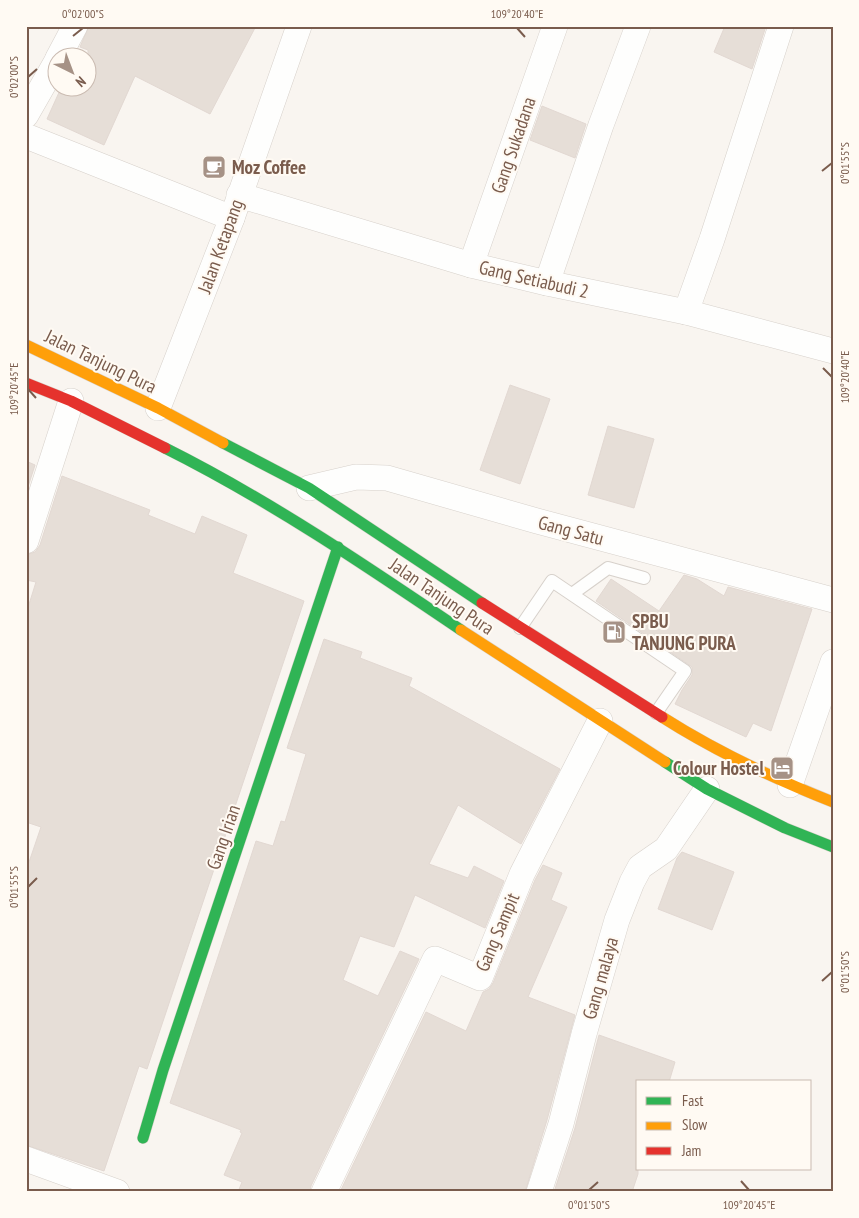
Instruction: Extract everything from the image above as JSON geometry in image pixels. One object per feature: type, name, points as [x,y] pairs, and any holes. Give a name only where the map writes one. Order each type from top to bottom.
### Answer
[{"type":"main road","name":"Jalan Tanjung Pura","points":[[26,345],[158,408],[309,488],[520,628],[656,713],[707,743],[790,786],[833,802]]},
{"type":"main road","name":"Jalan Tanjung Pura","points":[[26,383],[71,401],[209,470],[338,547],[484,645],[707,789],[784,828],[833,847]]},
{"type":"main road","name":"Gang Irian","points":[[143,1138],[163,1070],[338,547]]},
{"type":"street","points":[[63,48],[75,26]]},
{"type":"street","name":"Jalan Ketapang","points":[[158,408],[232,218],[299,26]]},
{"type":"street","name":"Gang Sukadana","points":[[471,265],[555,26]]},
{"type":"street","points":[[547,283],[601,125],[638,26]]},
{"type":"street","points":[[686,312],[781,26]]},
{"type":"street","points":[[26,116],[48,76]]},
{"type":"street","points":[[26,136],[232,218]]},
{"type":"street","name":"Gang Setiabudi 2","points":[[239,195],[471,265],[686,312],[833,351]]},
{"type":"street","points":[[26,541],[71,401]]},
{"type":"street","name":"Gang Satu","points":[[309,488],[356,477],[387,478],[537,521],[833,600]]},
{"type":"street","points":[[790,786],[833,662]]},
{"type":"street","name":"Gang Sampit","points":[[324,1192],[435,958],[480,978],[522,874],[600,721]]},
{"type":"street","name":"Gang malaya","points":[[539,1192],[561,1124],[584,1034],[617,920],[632,882],[640,867],[666,849],[707,789]]},
{"type":"street","points":[[26,1159],[117,1192]]},
{"type":"lane","points":[[572,594],[608,568],[644,578]]},
{"type":"lane","points":[[520,628],[552,581],[685,671],[656,713]]},
{"type":"building","points":[[89,26],[256,26],[210,114],[135,76],[104,145],[47,119],[56,98],[98,98],[98,48],[80,47]]},
{"type":"building","points":[[725,26],[766,26],[752,69],[714,52]]},
{"type":"building","points":[[542,106],[586,124],[575,158],[530,140]]},
{"type":"building","points":[[510,385],[550,399],[520,484],[480,470]]},
{"type":"building","points":[[608,426],[654,439],[634,508],[588,495]]},
{"type":"building","points":[[26,461],[35,465],[26,493]]},
{"type":"building","points":[[62,476],[150,510],[148,515],[195,534],[202,516],[247,535],[233,573],[304,601],[147,1069],[139,1066],[104,1171],[26,1145],[26,871],[41,827],[26,822],[26,614],[36,582],[26,580],[26,555],[35,552],[40,545]]},
{"type":"building","points":[[684,575],[697,579],[724,596],[728,587],[812,609],[771,731],[753,723],[746,737],[675,704],[692,675],[692,667],[596,601],[611,579],[659,611]]},
{"type":"building","points":[[324,639],[362,652],[360,658],[412,678],[409,686],[560,769],[521,844],[458,805],[429,864],[468,878],[474,866],[504,881],[485,928],[415,895],[394,947],[360,936],[343,980],[378,996],[400,951],[419,959],[311,1186],[310,1192],[238,1192],[242,1182],[224,1175],[242,1133],[240,1132],[241,1130],[170,1103],[256,841],[273,846],[281,821],[285,822],[306,754],[287,748]]},
{"type":"building","points":[[682,852],[734,872],[712,930],[658,909],[677,858]]},
{"type":"building","points":[[543,865],[562,873],[551,900],[567,907],[528,997],[575,1015],[547,1120],[525,1192],[340,1192],[426,1012],[466,1031],[483,992],[489,989],[493,983],[535,880]]},
{"type":"building","points":[[599,1035],[675,1062],[670,1080],[636,1080],[636,1170],[638,1170],[638,1174],[632,1192],[554,1192],[575,1128]]},
{"type":"traffic: fast","points":[[223,443],[309,488],[482,603]]},
{"type":"traffic: fast","points":[[165,448],[279,511],[461,630]]},
{"type":"traffic: fast","points":[[143,1138],[163,1070],[338,547]]},
{"type":"traffic: fast","points":[[665,762],[707,789],[785,828],[833,847]]},
{"type":"traffic: slow","points":[[26,345],[158,408],[223,443]]},
{"type":"traffic: slow","points":[[461,630],[665,762]]},
{"type":"traffic: slow","points":[[662,717],[703,742],[745,764],[833,802]]},
{"type":"traffic: jam","points":[[26,383],[71,401],[165,448]]},
{"type":"traffic: jam","points":[[482,603],[662,717]]},
{"type":"place","name":"Moz Coffee","points":[[214,167]]},
{"type":"place","name":"SPBU TANJUNG PURA","points":[[614,632]]},
{"type":"place","name":"Colour Hostel","points":[[782,768]]}]
